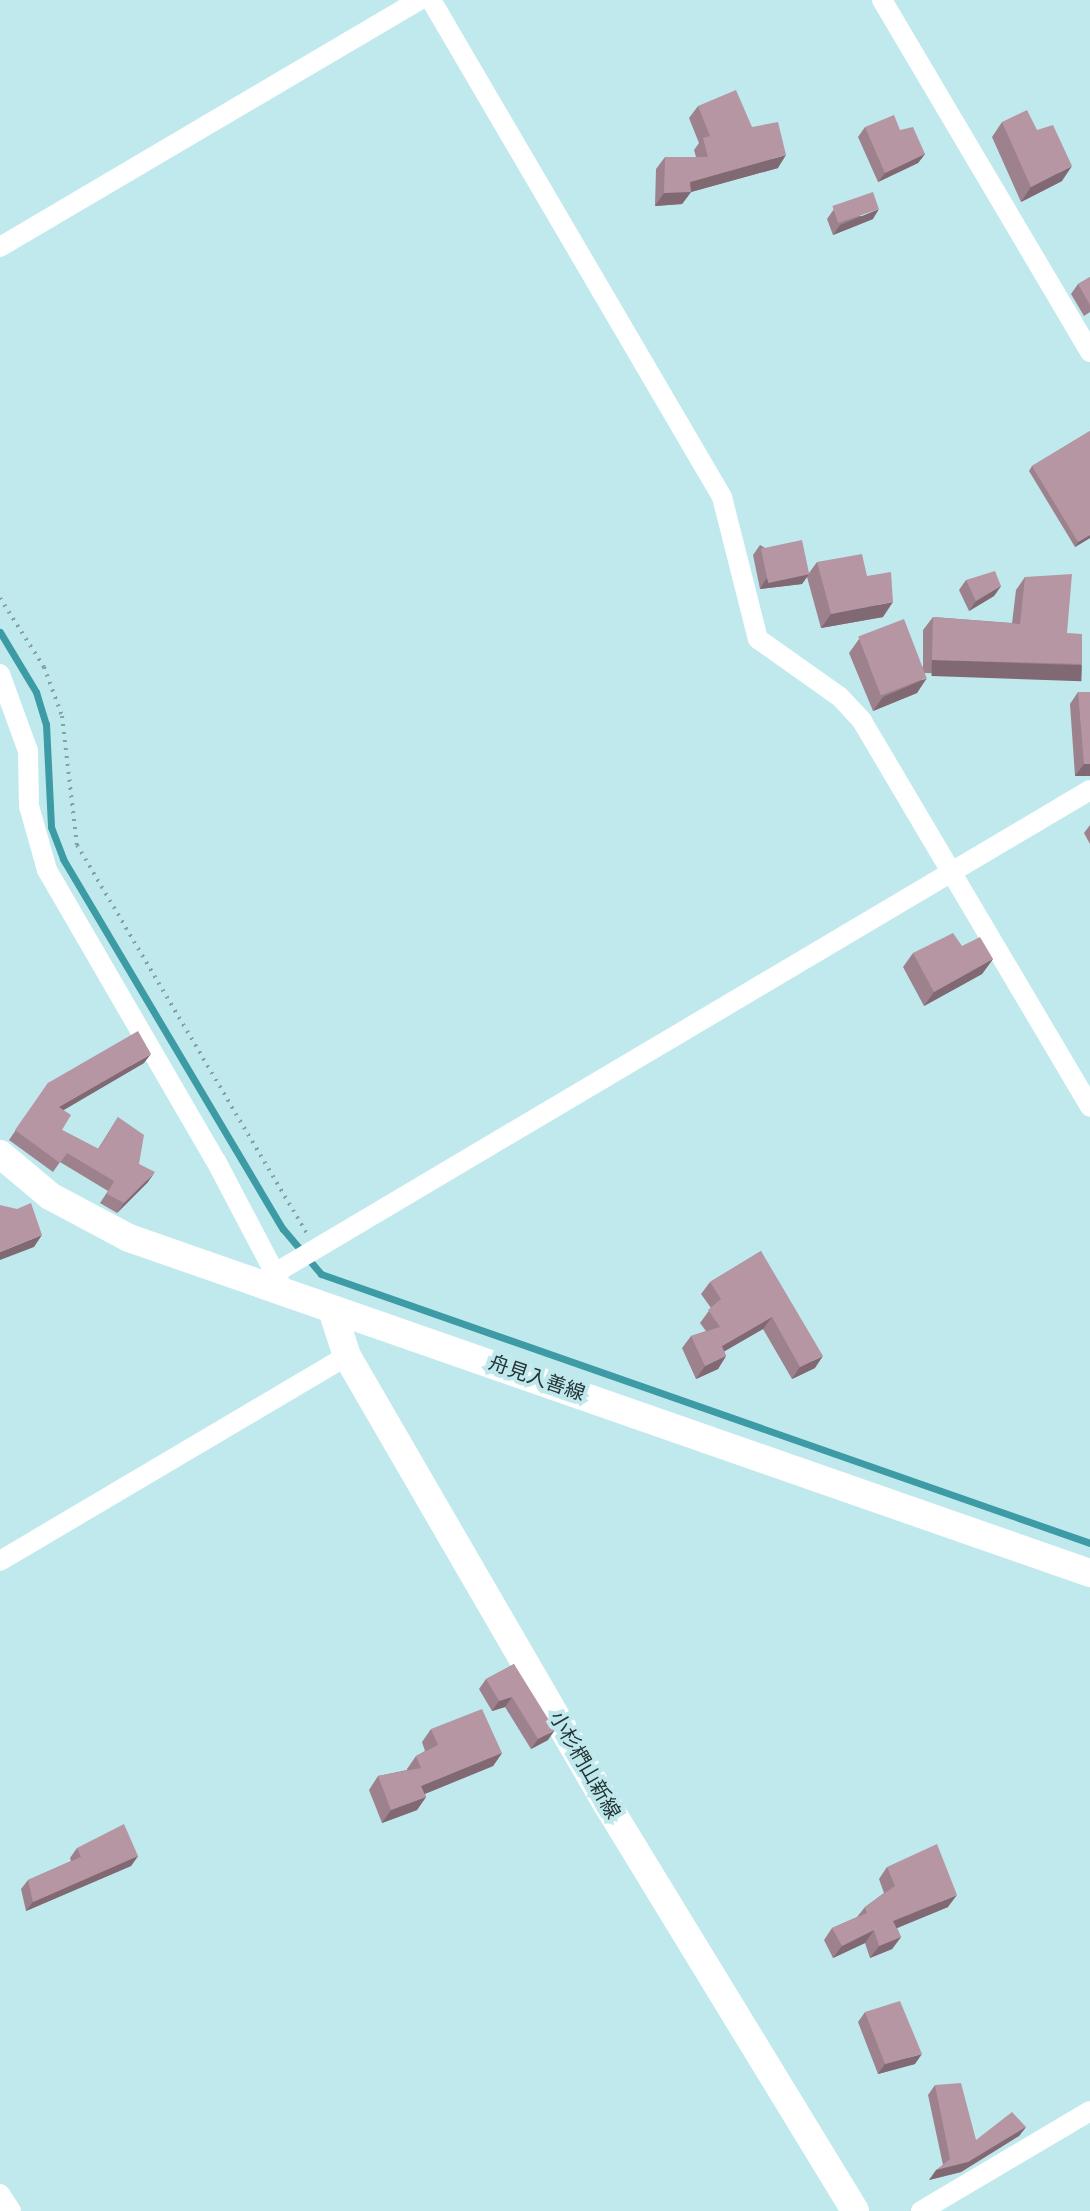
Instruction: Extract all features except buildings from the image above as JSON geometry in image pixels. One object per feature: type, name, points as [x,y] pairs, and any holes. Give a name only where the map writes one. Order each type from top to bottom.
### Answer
[{"type":"main road","name":"舟見入善線","points":[[0,1154],[50,1196],[92,1221],[279,1281],[332,1310],[1090,1573]]},
{"type":"main road","name":"小杉椚山新線","points":[[332,1310],[347,1356],[605,1801],[855,2211]]},
{"type":"street","points":[[0,247],[420,0]]},
{"type":"street","points":[[431,0],[722,497],[758,639],[840,697],[862,721],[1090,1107]]},
{"type":"street","points":[[882,0],[1090,352]]},
{"type":"street","points":[[0,674],[28,751],[29,806],[47,870],[279,1281],[315,1249],[1090,790]]},
{"type":"street","points":[[0,1561],[347,1356]]},
{"type":"street","points":[[921,2211],[1090,2111]]},
{"type":"street","points":[[0,2194],[11,2211]]},
{"type":"path","points":[[0,598],[44,667],[62,716],[77,845],[315,1249]]},
{"type":"waterway","points":[[0,632],[36,692],[46,724],[51,827],[63,859],[283,1229],[321,1274],[1090,1543]]}]
